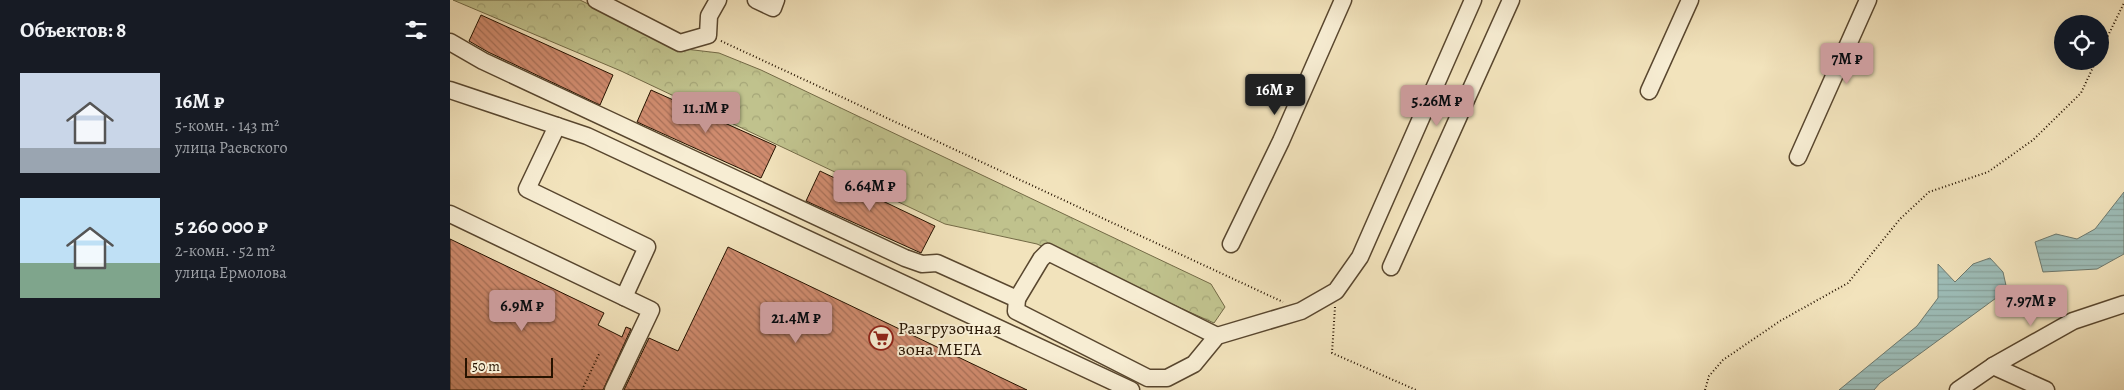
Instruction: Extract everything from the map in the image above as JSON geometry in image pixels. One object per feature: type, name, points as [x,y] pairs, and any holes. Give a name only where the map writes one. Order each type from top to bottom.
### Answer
[{"type":"street","points":[[596,0],[680,43],[708,35],[710,16],[718,0]]},
{"type":"street","points":[[756,0],[772,8],[776,0]]},
{"type":"street","points":[[1231,244],[1281,141],[1343,0]]},
{"type":"street","points":[[1217,336],[1048,252],[1041,259],[1017,300],[1016,311],[1148,378],[1167,378],[1194,364],[1217,336],[1301,310],[1336,291],[1360,257],[1473,0]]},
{"type":"street","points":[[1391,267],[1511,0]]},
{"type":"street","points":[[1649,91],[1690,0]]},
{"type":"street","points":[[1798,157],[1868,0]]},
{"type":"street","points":[[450,42],[483,61],[905,258],[922,264],[937,263],[1017,300]]},
{"type":"street","points":[[450,90],[586,136],[1131,390]]},
{"type":"street","points":[[557,126],[527,189],[647,247],[624,297]]},
{"type":"street","points":[[450,214],[651,310],[613,390]]},
{"type":"street","points":[[1958,390],[1993,366],[2073,321],[2124,304]]},
{"type":"street","points":[[1993,366],[2046,390]]},
{"type":"path","points":[[2109,34],[2124,3]]},
{"type":"path","points":[[708,35],[1301,310]]},
{"type":"path","points":[[1704,390],[1709,376],[1723,360],[1780,321],[1848,283],[1900,219],[1929,192],[1988,172],[2034,140],[2081,93],[2092,70]]},
{"type":"path","points":[[1336,291],[1332,353],[1416,390]]},
{"type":"path","points":[[582,390],[600,352]]},
{"type":"green space","points":[[453,0],[580,0],[677,48],[719,53],[761,70],[1211,284],[1225,307],[1214,323],[1037,244],[945,224],[621,71]]},
{"type":"water","points":[[2124,192],[2124,254],[2097,269],[2043,272],[2035,242],[2056,234],[2077,239],[2095,229]]},
{"type":"water","points":[[1990,258],[2003,272],[2007,290],[1880,383],[1874,390],[1839,390],[1917,326],[1938,298],[1938,264],[1955,282],[1973,264]]},
{"type":"building","points":[[481,15],[613,75],[600,105],[488,52],[469,41]]},
{"type":"building","points":[[651,90],[776,146],[761,178],[637,122]]},
{"type":"building","points":[[820,171],[935,226],[921,253],[806,201]]},
{"type":"building","points":[[450,239],[604,313],[598,325],[622,337],[626,327],[631,329],[603,390],[450,390]]},
{"type":"building","points":[[728,247],[1027,390],[624,390],[649,338],[678,351]]},
{"type":"place","name":"Разгрузочная зона МЕГА","points":[[881,338]]}]
